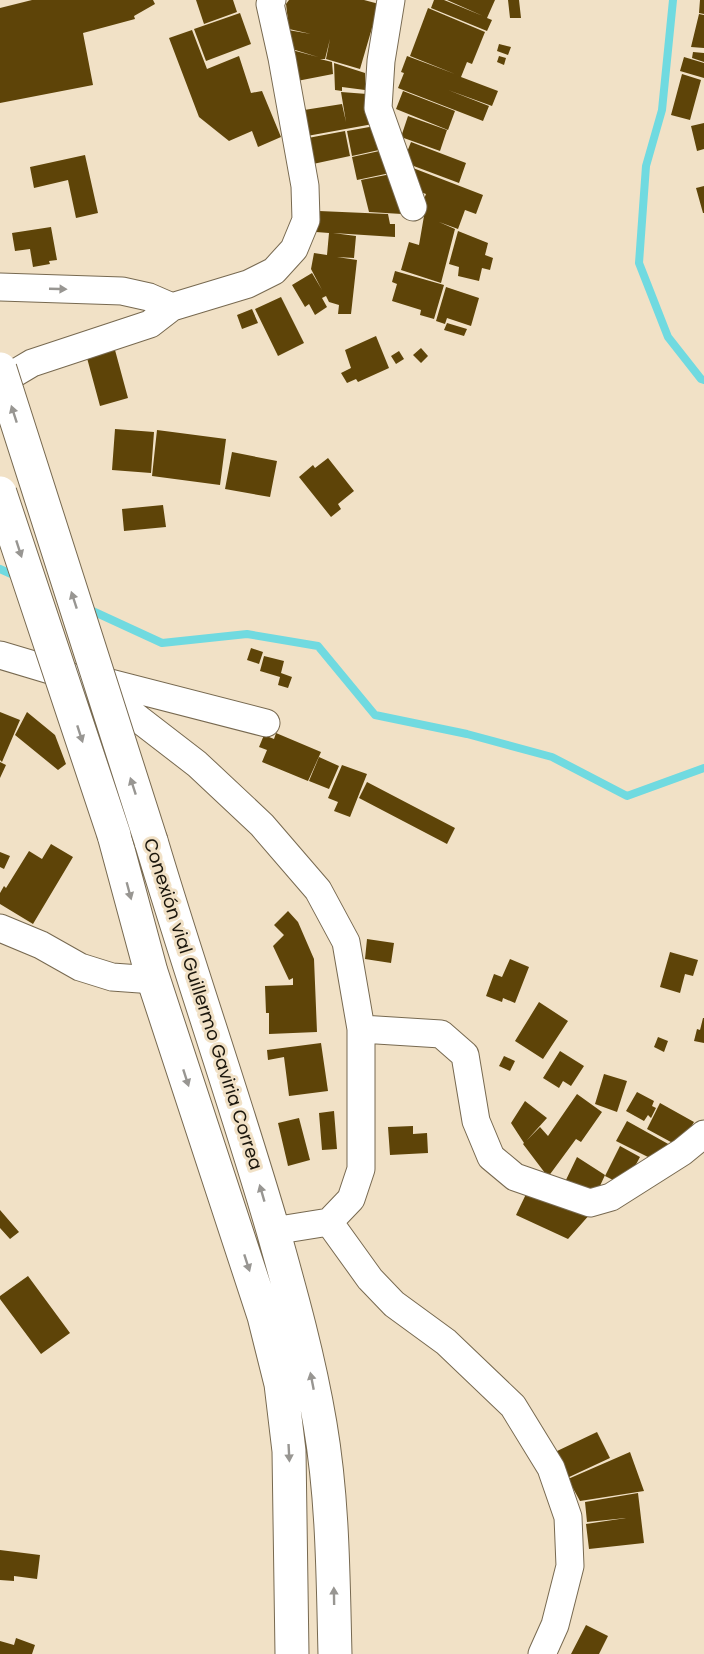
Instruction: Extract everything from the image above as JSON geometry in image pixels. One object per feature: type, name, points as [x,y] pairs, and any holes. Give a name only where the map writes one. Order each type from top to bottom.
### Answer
[{"type":"highway","name":"Conexión vial Guillermo Gaviria Correa","points":[[0,369],[254,1163],[308,1357],[321,1425],[330,1495],[335,1654]]},
{"type":"highway","name":"Conexión vial Guillermo Gaviria Correa","points":[[0,494],[114,835],[154,980],[264,1316],[281,1384],[289,1451],[292,1654]]},
{"type":"street","points":[[0,382],[32,363],[150,324],[172,307],[248,284],[274,271],[294,249],[306,220],[305,186],[270,4],[272,0]]},
{"type":"street","points":[[391,0],[381,61],[378,108],[412,207]]},
{"type":"street","points":[[0,287],[122,291],[149,297],[172,307]]},
{"type":"street","points":[[0,655],[266,723]]},
{"type":"street","points":[[0,655],[67,675],[127,710],[197,764],[262,825],[318,890],[346,942],[361,1029],[361,1169],[351,1199],[329,1222],[273,1231]]},
{"type":"street","points":[[0,928],[40,945],[80,967],[112,977],[154,980]]},
{"type":"street","points":[[361,1029],[441,1034],[465,1055],[476,1121],[491,1156],[515,1177],[590,1203],[610,1197],[682,1152],[704,1134]]},
{"type":"street","points":[[329,1222],[370,1279],[394,1304],[446,1342],[513,1406],[551,1468],[568,1517],[570,1566],[555,1625],[542,1654]]},
{"type":"building","points":[[32,0],[153,0],[155,4],[134,16],[135,19],[83,33],[93,85],[0,103],[0,8]]},
{"type":"building","points":[[196,0],[233,0],[237,12],[204,24]]},
{"type":"building","points":[[289,0],[364,0],[379,4],[360,69],[326,59],[330,39],[325,59],[320,59],[332,62],[333,74],[297,81],[292,50],[318,57],[292,49],[288,30],[311,34],[289,29],[286,4]]},
{"type":"building","points":[[434,0],[444,0],[483,16],[447,0],[495,0],[487,18],[492,20],[487,31],[431,8]]},
{"type":"building","points":[[508,0],[519,0],[521,18],[510,18]]},
{"type":"building","points":[[700,0],[704,0],[704,14],[699,13]]},
{"type":"building","points":[[428,8],[485,32],[472,64],[467,62],[461,77],[498,91],[492,106],[448,90],[489,106],[483,121],[398,88],[407,56],[455,74],[410,56]]},
{"type":"building","points":[[240,13],[251,44],[206,61],[194,29]]},
{"type":"building","points":[[699,14],[704,15],[704,48],[691,47]]},
{"type":"building","points":[[192,30],[207,69],[239,56],[251,93],[262,91],[281,137],[258,147],[252,131],[229,141],[199,117],[169,38]]},
{"type":"building","points":[[499,44],[511,47],[508,55],[497,51]]},
{"type":"building","points":[[693,52],[704,53],[704,62],[692,58]]},
{"type":"building","points":[[499,56],[506,58],[504,65],[497,62]]},
{"type":"building","points":[[684,57],[704,63],[704,78],[680,71]]},
{"type":"building","points":[[334,63],[365,73],[365,90],[342,87],[342,91],[335,90]]},
{"type":"building","points":[[682,74],[701,80],[690,120],[671,115]]},
{"type":"building","points":[[403,91],[455,111],[448,130],[396,109]]},
{"type":"building","points":[[341,92],[367,94],[373,124],[307,136],[304,110],[342,104],[346,122]]},
{"type":"building","points":[[408,116],[447,130],[440,151],[401,137]]},
{"type":"building","points":[[704,123],[704,149],[697,151],[691,126]]},
{"type":"building","points":[[375,126],[379,150],[352,156],[347,131]]},
{"type":"building","points":[[345,131],[350,156],[313,164],[308,138]]},
{"type":"building","points":[[411,142],[466,163],[459,183],[403,162]]},
{"type":"building","points":[[384,150],[390,173],[357,180],[352,157]]},
{"type":"building","points":[[85,155],[98,213],[76,218],[68,180],[34,188],[30,167]]},
{"type":"building","points":[[413,168],[483,195],[476,214],[465,210],[458,229],[439,222],[455,229],[441,283],[401,270],[409,242],[419,245],[424,216],[418,214],[426,194],[412,189]]},
{"type":"building","points":[[391,174],[402,214],[369,212],[361,180]]},
{"type":"building","points":[[704,186],[704,213],[703,213],[696,188]]},
{"type":"building","points":[[319,211],[388,214],[390,224],[395,224],[395,237],[333,233],[356,236],[354,258],[337,257],[357,260],[351,314],[338,314],[339,305],[329,302],[326,296],[322,298],[327,307],[315,315],[309,304],[305,307],[292,285],[312,273],[322,290],[311,269],[314,253],[327,255],[329,233],[316,232]]},
{"type":"building","points":[[51,227],[57,260],[49,261],[50,264],[33,267],[30,249],[15,251],[12,233]]},
{"type":"building","points":[[458,231],[488,243],[485,255],[493,258],[490,270],[482,268],[479,281],[458,276],[459,267],[449,264]]},
{"type":"building","points":[[395,271],[444,285],[434,319],[420,315],[421,310],[392,301],[397,284],[392,282]]},
{"type":"building","points":[[446,287],[479,298],[471,326],[447,318],[445,324],[436,321]]},
{"type":"building","points":[[281,297],[304,343],[278,356],[255,309]]},
{"type":"building","points":[[252,309],[258,323],[242,329],[237,315]]},
{"type":"building","points":[[447,323],[467,329],[464,336],[444,330]]},
{"type":"building","points":[[376,336],[389,368],[358,382],[356,379],[347,383],[341,373],[351,368],[345,350]]},
{"type":"building","points":[[421,348],[428,356],[421,363],[413,355]]},
{"type":"building","points":[[115,350],[128,398],[100,406],[87,358]]},
{"type":"building","points":[[399,351],[404,359],[396,364],[391,356]]},
{"type":"building","points":[[115,429],[154,432],[151,473],[112,470]]},
{"type":"building","points":[[157,430],[226,439],[220,485],[152,476]]},
{"type":"building","points":[[232,452],[277,461],[270,497],[225,489]]},
{"type":"building","points":[[328,458],[354,491],[338,504],[341,509],[331,517],[299,477],[313,465],[315,468]]},
{"type":"building","points":[[163,505],[166,527],[124,531],[122,509]]},
{"type":"building","points":[[251,648],[263,652],[259,664],[247,660]]},
{"type":"building","points":[[264,656],[284,661],[281,673],[292,677],[288,688],[278,685],[280,677],[260,671]]},
{"type":"building","points":[[0,712],[20,720],[2,762],[0,760]]},
{"type":"building","points":[[27,712],[55,735],[66,764],[58,770],[15,735]]},
{"type":"building","points":[[276,733],[321,752],[308,781],[262,762],[267,750],[259,747],[264,735],[274,739]]},
{"type":"building","points":[[319,757],[339,766],[329,789],[309,781]]},
{"type":"building","points":[[0,762],[6,765],[0,778]]},
{"type":"building","points":[[342,765],[367,774],[350,817],[334,811],[338,802],[328,798]]},
{"type":"building","points":[[367,782],[455,828],[447,844],[359,798]]},
{"type":"building","points":[[51,844],[73,857],[33,924],[0,904],[0,893],[4,886],[6,888],[29,851],[42,859]]},
{"type":"building","points":[[0,852],[10,856],[4,869],[0,867]]},
{"type":"building","points":[[288,911],[298,922],[314,959],[317,1032],[269,1034],[265,986],[293,985],[293,978],[289,980],[273,946],[284,935],[274,925]]},
{"type":"building","points":[[367,939],[394,943],[391,963],[365,959]]},
{"type":"building","points":[[670,952],[698,960],[693,976],[685,974],[680,993],[660,987]]},
{"type":"building","points":[[510,959],[529,967],[515,1003],[503,998],[502,1002],[486,996],[494,974],[502,977]]},
{"type":"building","points":[[539,1002],[568,1021],[543,1059],[515,1041]]},
{"type":"building","points":[[704,1018],[704,1043],[694,1041]]},
{"type":"building","points":[[658,1037],[668,1041],[664,1052],[654,1047]]},
{"type":"building","points":[[321,1043],[328,1091],[289,1096],[284,1057],[268,1060],[267,1050]]},
{"type":"building","points":[[560,1051],[584,1066],[571,1086],[563,1081],[559,1088],[543,1078]]},
{"type":"building","points":[[504,1056],[515,1061],[510,1071],[499,1066]]},
{"type":"building","points":[[604,1074],[627,1081],[617,1112],[595,1104]]},
{"type":"building","points":[[637,1092],[654,1101],[652,1106],[656,1108],[651,1118],[648,1115],[644,1121],[626,1111]]},
{"type":"building","points":[[577,1094],[602,1112],[581,1142],[576,1139],[548,1177],[523,1144],[511,1123],[525,1101],[547,1118],[527,1140],[540,1127],[548,1136]]},
{"type":"building","points":[[660,1103],[694,1122],[680,1147],[647,1129]]},
{"type":"building","points":[[334,1111],[337,1149],[322,1150],[319,1113]]},
{"type":"building","points":[[299,1118],[310,1160],[288,1166],[278,1123]]},
{"type":"building","points":[[627,1121],[679,1150],[660,1163],[616,1141]]},
{"type":"building","points":[[413,1126],[413,1134],[427,1133],[428,1153],[390,1155],[388,1127]]},
{"type":"building","points":[[620,1146],[640,1157],[627,1181],[621,1184],[605,1176]]},
{"type":"building","points":[[577,1157],[605,1175],[594,1199],[564,1184]]},
{"type":"building","points":[[527,1192],[591,1213],[568,1239],[516,1215]]},
{"type":"building","points":[[0,1210],[19,1232],[10,1239],[0,1228]]},
{"type":"building","points":[[28,1276],[70,1333],[41,1354],[0,1299],[0,1296]]},
{"type":"building","points":[[597,1432],[610,1458],[567,1478],[555,1452]]},
{"type":"building","points":[[630,1452],[644,1491],[580,1501],[568,1479]]},
{"type":"building","points":[[638,1493],[644,1543],[589,1549],[586,1524],[626,1518],[587,1522],[585,1502]]},
{"type":"building","points":[[0,1550],[40,1555],[37,1579],[14,1576],[14,1581],[0,1580]]},
{"type":"building","points":[[586,1625],[608,1636],[599,1654],[571,1654]]},
{"type":"building","points":[[16,1638],[35,1645],[32,1654],[0,1654],[0,1641],[14,1645]]},
{"type":"waterway","points":[[673,0],[662,110],[646,166],[639,263],[668,337],[704,380]]},
{"type":"waterway","points":[[0,569],[18,577]]},
{"type":"waterway","points":[[86,608],[162,643],[247,634],[318,646],[375,715],[467,734],[552,757],[627,796],[704,768]]}]
